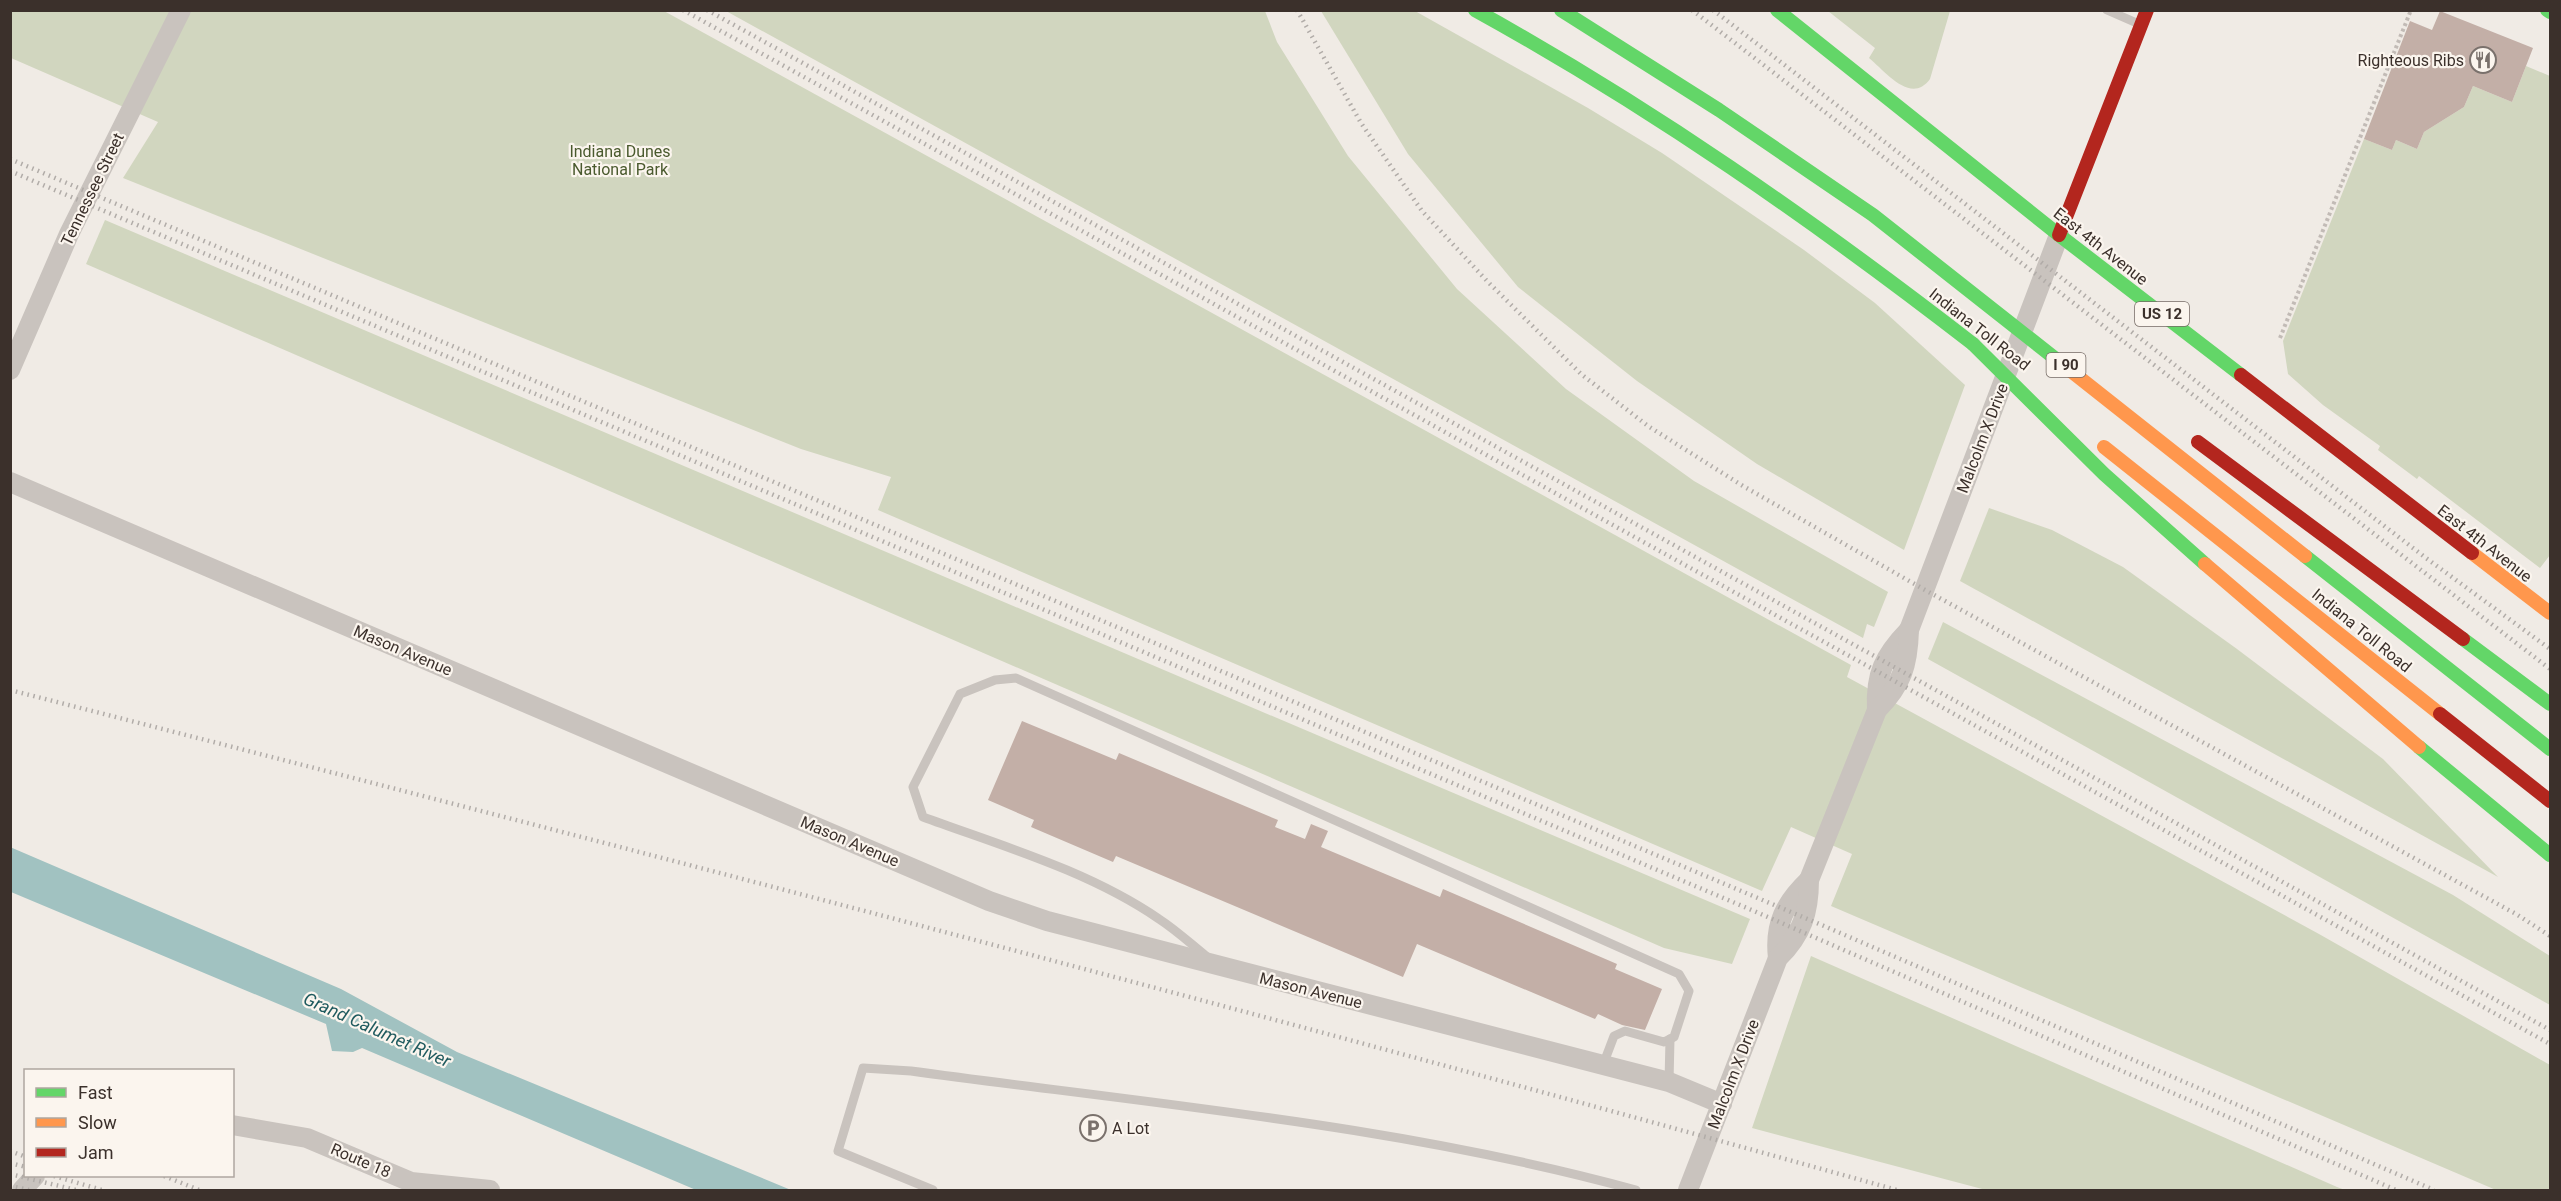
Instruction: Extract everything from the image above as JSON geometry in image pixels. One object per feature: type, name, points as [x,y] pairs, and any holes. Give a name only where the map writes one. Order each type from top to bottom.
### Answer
[{"type":"main road","name":"Indiana Toll Road","points":[[1476,10],[1648,110],[1754,179],[1850,248],[2074,423]]},
{"type":"main road","name":"Indiana Toll Road","points":[[1561,10],[1777,146],[1873,214],[2550,749]]},
{"type":"main road","name":"Malcolm X Drive","points":[[2059,235],[2146,10]]},
{"type":"main road","name":"East 4th Avenue","points":[[1782,12],[2059,235],[2550,613]]},
{"type":"main road","points":[[1987,302],[2103,378]]},
{"type":"main road","points":[[1973,344],[2104,474],[2256,610],[2550,855]]},
{"type":"main road","points":[[2190,436],[2550,704]]},
{"type":"main road","name":"Indiana Toll Road","points":[[2092,437],[2550,801]]},
{"type":"street","name":"Tennessee Street","points":[[10,370],[69,234],[181,10]]},
{"type":"street","name":"Malcolm X Drive","points":[[1688,1191],[1778,958],[1775,935],[1791,897],[1809,880],[1877,710],[1876,685],[1889,651],[1909,630],[2059,235]]},
{"type":"street","name":"Mason Avenue","points":[[10,482],[988,901],[1047,921],[1669,1082],[1722,1104]]},
{"type":"street","name":"Route 18","points":[[234,1125],[307,1138],[411,1182],[490,1191]]},
{"type":"street","points":[[22,1191],[34,1177]]},
{"type":"lane","points":[[2107,10],[2141,25]]},
{"type":"lane","points":[[1217,965],[1159,919],[1114,894],[1053,865],[923,817],[913,787],[960,694],[995,680],[1016,678],[1679,974],[1689,991],[1674,1037],[1664,1042],[1625,1031],[1614,1036],[1603,1065]]},
{"type":"lane","points":[[1669,1082],[1670,1039]]},
{"type":"lane","points":[[933,1191],[838,1151],[863,1068],[921,1072],[1369,1132],[1512,1158],[1636,1191]]},
{"type":"path","points":[[2280,338],[2411,10]]},
{"type":"green space","name":"Indiana Dunes National Park","points":[[10,11],[664,11],[1851,665],[1847,677],[2319,934],[2550,1065],[2550,1190],[2496,1190],[1831,906],[1852,854],[1791,827],[1762,891],[878,510],[891,477],[801,449],[123,178],[158,122],[11,58]]},
{"type":"green space","points":[[726,11],[1265,11],[1277,42],[1348,156],[1457,289],[1566,389],[1694,481],[1888,592],[1874,627],[1867,624],[1863,638]]},
{"type":"green space","points":[[1321,11],[1415,11],[1588,108],[1662,153],[1804,250],[1875,303],[1965,385],[1904,550],[1757,464],[1637,381],[1518,287],[1408,154]]},
{"type":"green space","points":[[1828,11],[1950,11],[1930,79],[1923,86],[1915,89],[1899,84],[1869,58],[1875,48]]},
{"type":"green space","points":[[2526,66],[2550,76],[2550,555],[2540,568],[2419,476],[2417,479],[2378,450],[2380,446],[2323,405],[2288,374],[2283,341],[2364,139],[2392,150],[2396,140],[2417,149],[2424,132],[2464,107],[2473,86],[2512,102]]},
{"type":"green space","points":[[105,220],[1750,919],[1732,964],[1664,948],[86,264]]},
{"type":"green space","points":[[1989,508],[2052,530],[2123,567],[2237,649],[2383,759],[2498,877],[1960,581]]},
{"type":"green space","points":[[1943,622],[2453,895],[2550,956],[2550,1005],[1928,659]]},
{"type":"green space","points":[[1811,956],[2345,1190],[1986,1190],[1752,1128]]},
{"type":"water","name":"Grand Calumet River","points":[[10,847],[341,989],[457,1052],[791,1190],[696,1190],[362,1048],[353,1052],[332,1051],[326,1024],[11,892]]},
{"type":"building","points":[[2440,11],[2533,48],[2512,102],[2473,86],[2464,107],[2424,132],[2417,149],[2396,140],[2392,150],[2364,139],[2410,21],[2432,30]]},
{"type":"building","points":[[1022,721],[1116,760],[1119,753],[1278,820],[1275,827],[1305,839],[1311,824],[1328,831],[1321,847],[1440,897],[1443,889],[1617,964],[1615,969],[1662,989],[1645,1030],[1622,1025],[1598,1014],[1595,1019],[1417,944],[1403,977],[1116,856],[1113,862],[1031,827],[1034,820],[988,800]]},
{"type":"railway","points":[[683,10],[2550,1044]]},
{"type":"railway","points":[[707,10],[2550,1030]]},
{"type":"railway","points":[[1297,10],[1361,123],[1422,211],[1488,282],[1581,374],[1648,426],[1743,486],[1925,590],[2516,914],[2550,936]]},
{"type":"railway","points":[[1692,10],[2550,669]]},
{"type":"railway","points":[[1713,10],[2426,558],[2550,649]]},
{"type":"railway","points":[[10,159],[1824,926],[2434,1190]]},
{"type":"railway","points":[[10,171],[1754,911],[2396,1190]]},
{"type":"railway","points":[[10,690],[955,935],[1897,1190]]},
{"type":"railway","points":[[10,1151],[24,1156]]},
{"type":"railway","points":[[10,1163],[24,1166]]},
{"type":"railway","points":[[10,1174],[76,1190]]},
{"type":"railway","points":[[57,1177],[102,1190]]},
{"type":"railway","points":[[166,1177],[199,1190]]},
{"type":"railway","points":[[10,1186],[29,1190]]},
{"type":"traffic: fast","points":[[1475,10],[1605,86],[1730,167],[1853,254],[1973,344]]},
{"type":"traffic: fast","points":[[1561,10],[1719,110],[1873,215],[2071,371]]},
{"type":"traffic: fast","points":[[1777,10],[2059,235],[2241,375]]},
{"type":"traffic: fast","points":[[1973,344],[2104,474],[2205,564]]},
{"type":"traffic: fast","points":[[2305,556],[2550,749]]},
{"type":"traffic: fast","points":[[2463,639],[2550,704]]},
{"type":"traffic: fast","points":[[2419,747],[2550,855]]},
{"type":"traffic: slow","points":[[2071,371],[2305,556]]},
{"type":"traffic: slow","points":[[2104,447],[2440,714]]},
{"type":"traffic: slow","points":[[2472,553],[2550,613]]},
{"type":"traffic: slow","points":[[2205,564],[2419,747]]},
{"type":"traffic: jam","points":[[2059,235],[2147,10]]},
{"type":"traffic: jam","points":[[2241,375],[2472,553]]},
{"type":"traffic: jam","points":[[2198,442],[2463,639]]},
{"type":"traffic: jam","points":[[2440,714],[2550,801]]},
{"type":"place","name":"Righteous Ribs","points":[[2483,60]]},
{"type":"place","name":"A Lot","points":[[1093,1128]]}]
